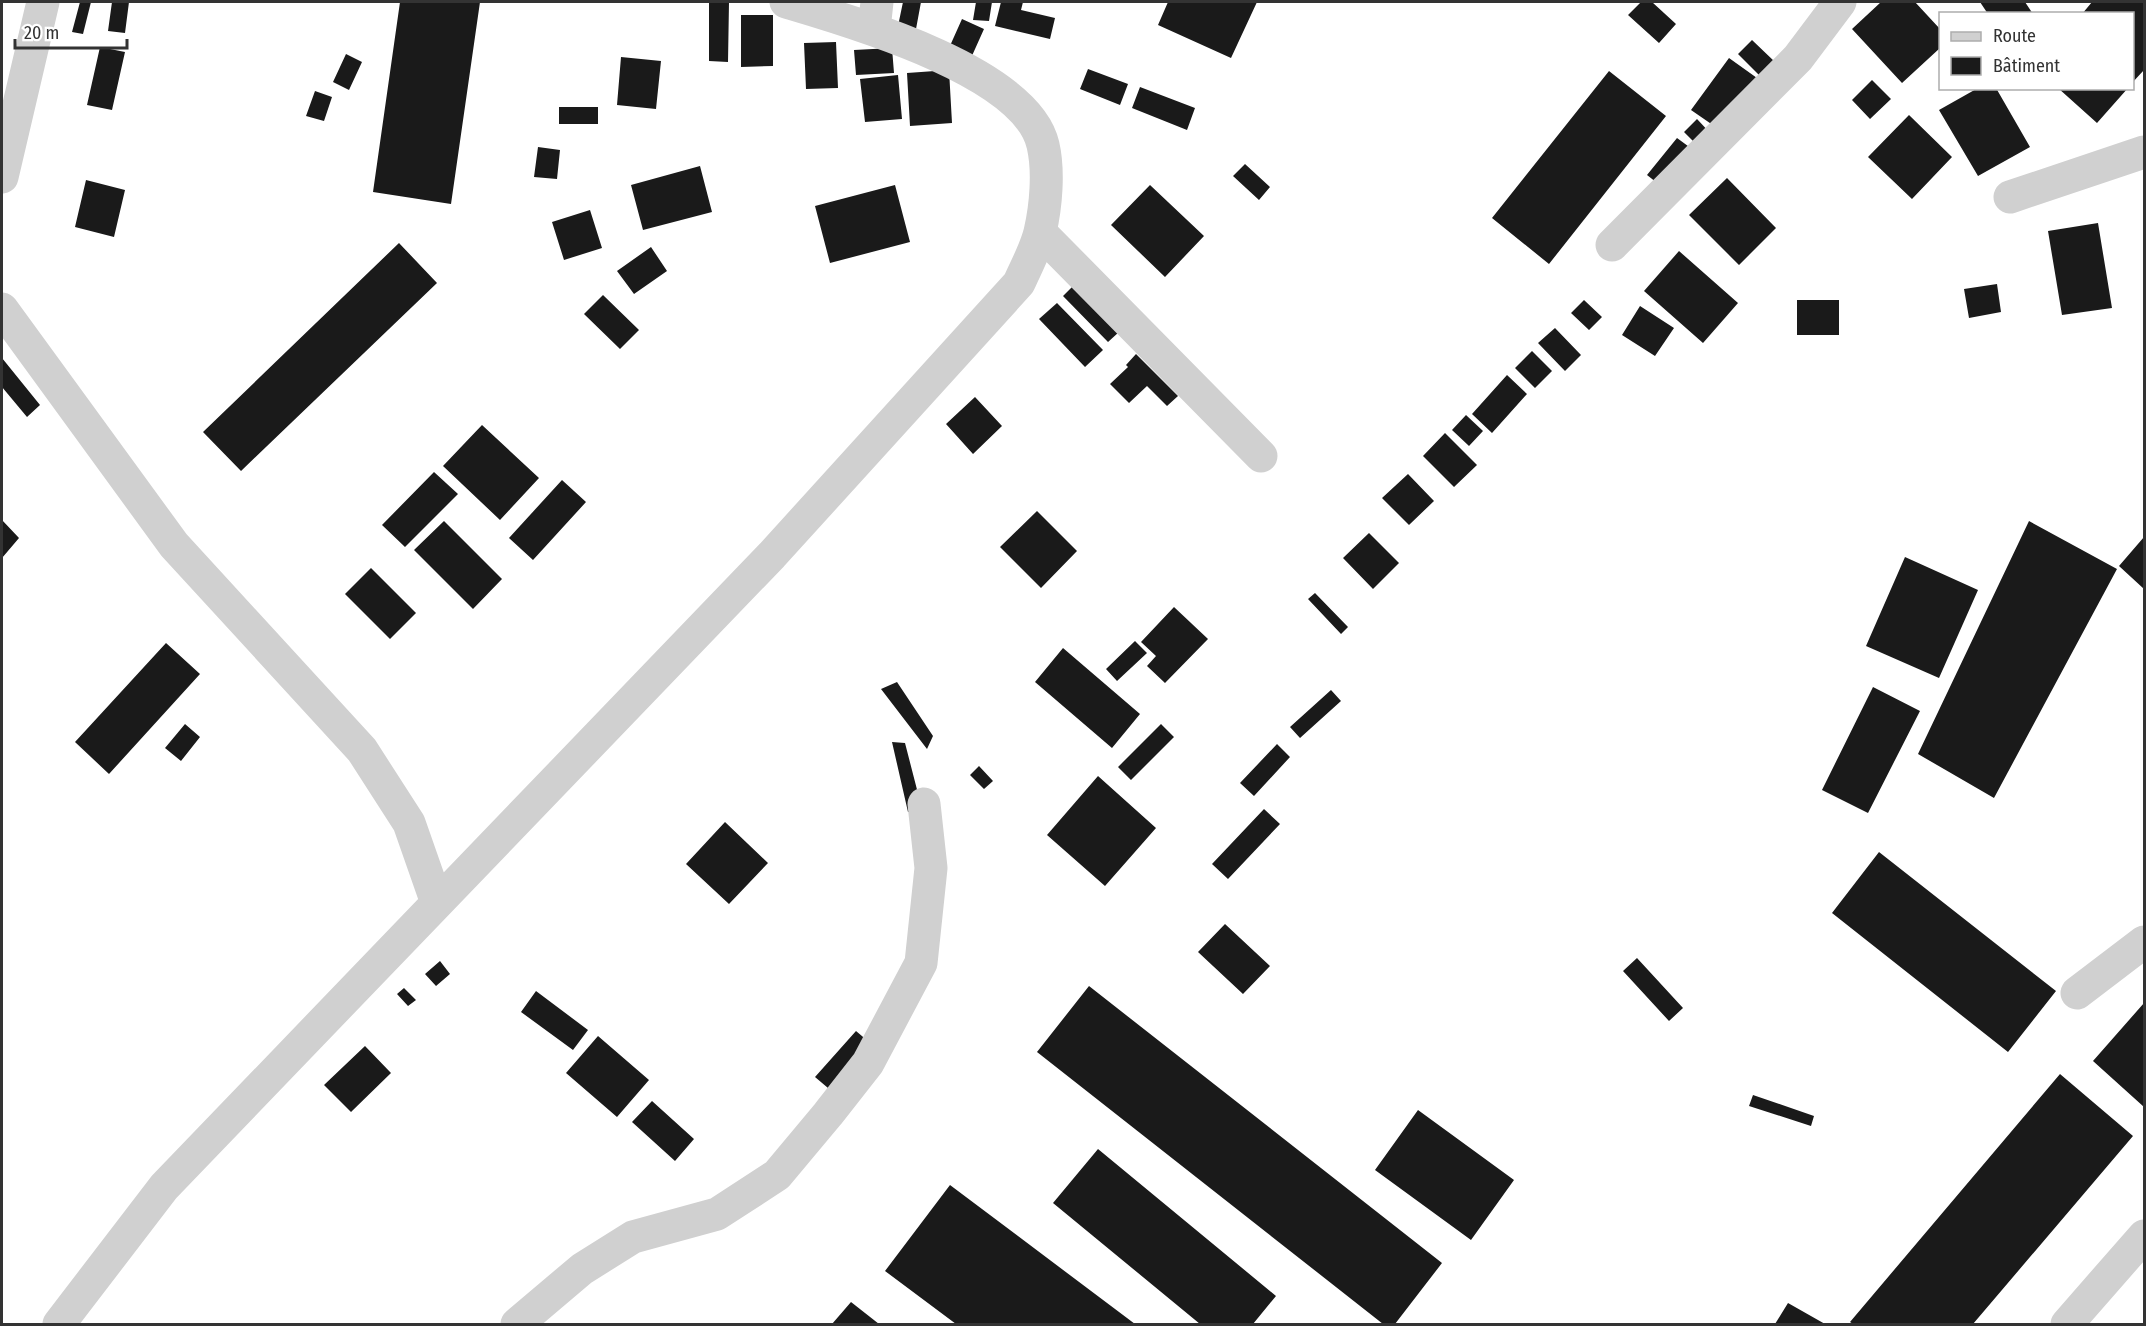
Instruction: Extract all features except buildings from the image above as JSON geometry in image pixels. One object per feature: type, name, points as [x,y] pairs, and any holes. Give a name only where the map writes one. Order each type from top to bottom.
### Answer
[{"type":"street","points":[[2,177],[43,2]]},
{"type":"street","points":[[59,1324],[165,1187],[772,555],[1019,283],[1040,232],[1046,183],[1043,144],[1032,122],[1011,100],[978,76],[939,56],[876,15],[786,2]]},
{"type":"street","points":[[1612,245],[1798,58],[1840,2]]},
{"type":"street","points":[[2010,197],[2145,152]]},
{"type":"street","points":[[1040,232],[1261,456]]},
{"type":"street","points":[[2,309],[174,545],[362,750],[409,823],[437,903]]},
{"type":"street","points":[[518,1324],[582,1269],[633,1237],[717,1214],[777,1174],[868,1063],[921,963],[931,868],[924,804]]},
{"type":"street","points":[[2077,993],[2145,942]]},
{"type":"street","points":[[2067,1324],[2144,1236]]}]
